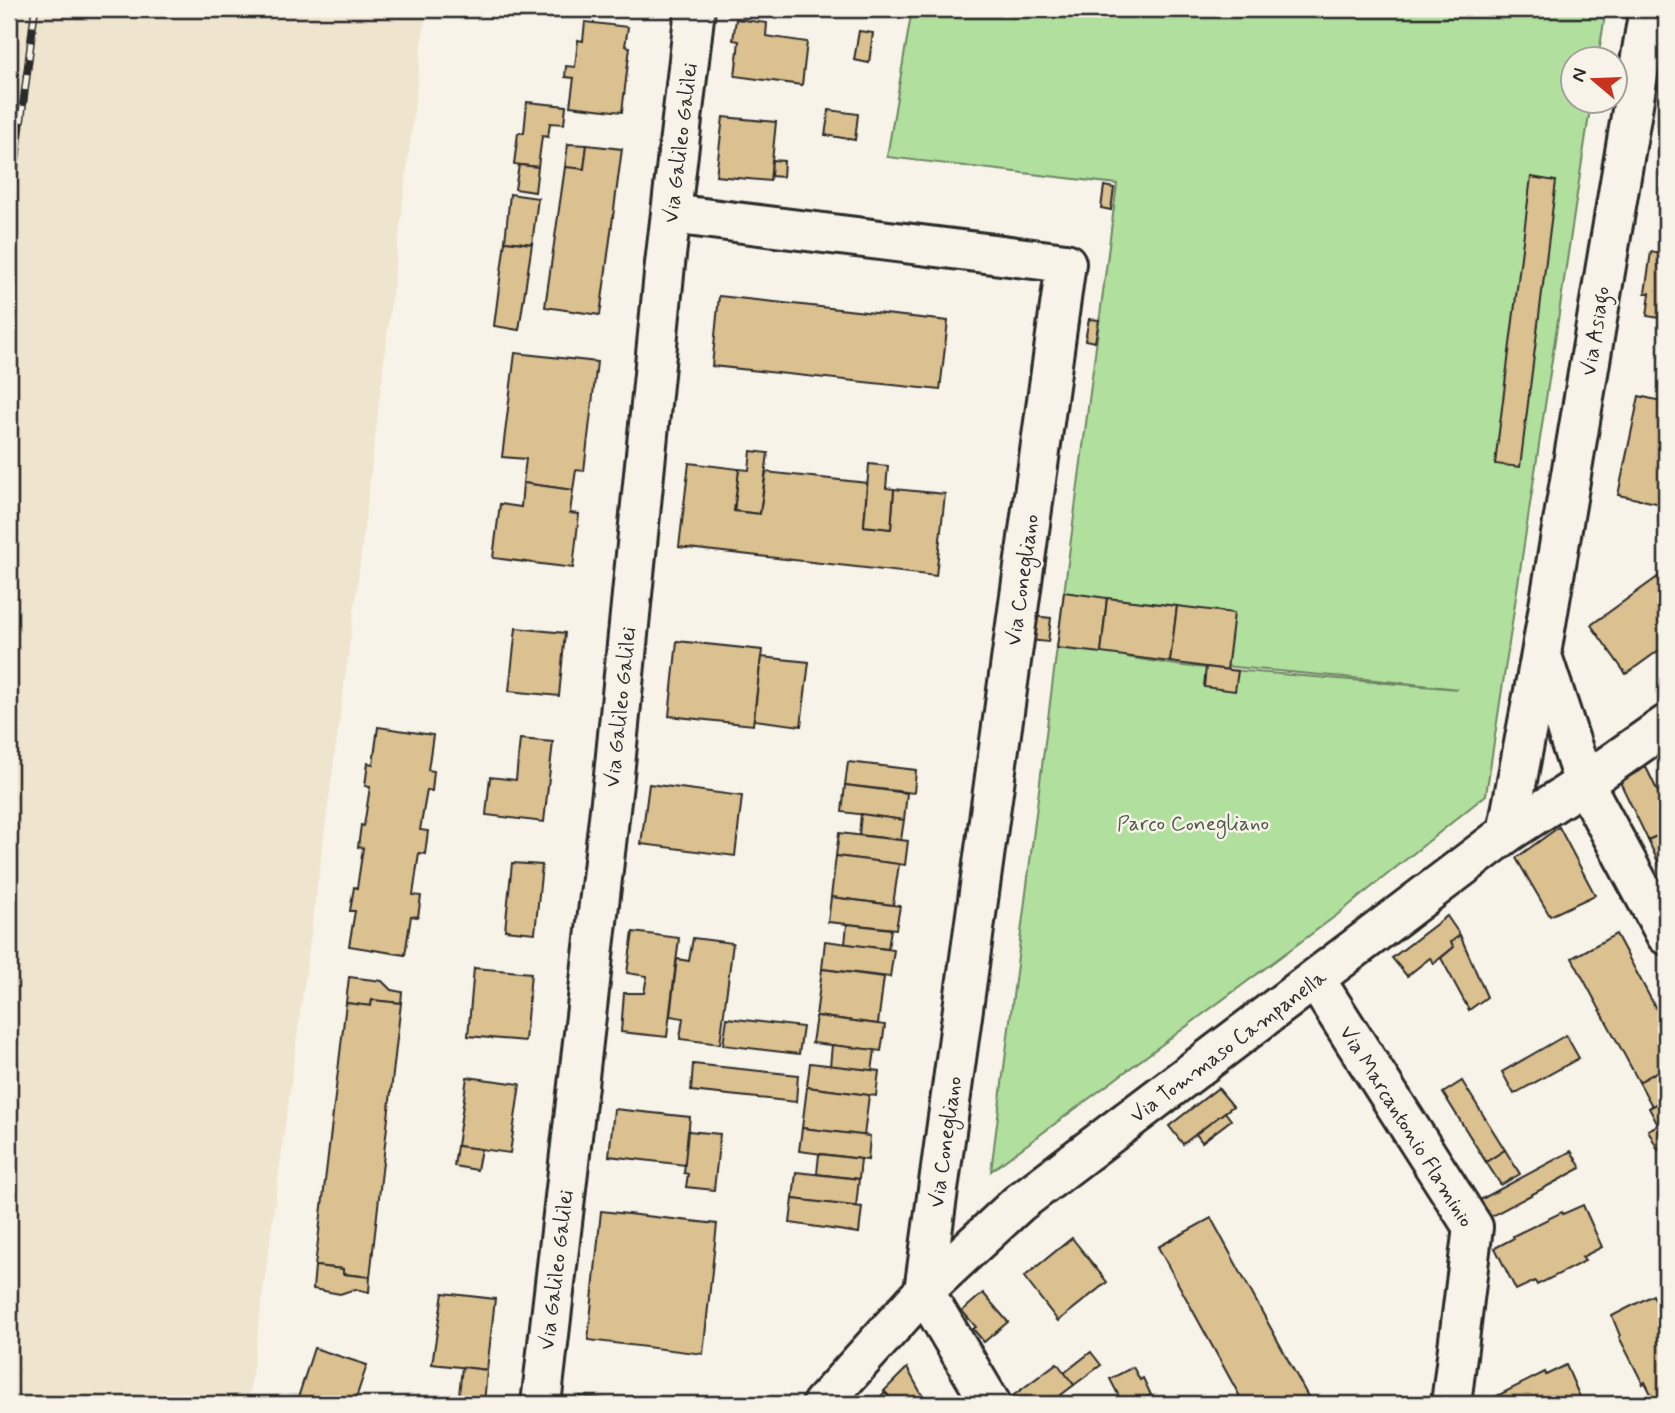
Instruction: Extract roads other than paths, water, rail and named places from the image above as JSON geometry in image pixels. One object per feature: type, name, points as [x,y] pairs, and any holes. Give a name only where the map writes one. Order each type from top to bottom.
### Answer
[{"type":"street","name":"Via Galileo Galilei","points":[[541,1404],[614,775],[671,214],[695,9]]},
{"type":"street","name":"Via Asiago","points":[[1507,833],[1541,654],[1649,9]]},
{"type":"street","name":"Via Conegliano","points":[[671,214],[1066,263],[924,1291]]},
{"type":"street","name":"Via Asiago","points":[[1541,654],[1584,783],[1666,935]]},
{"type":"street","name":"Via Tommaso Campanella","points":[[822,1404],[924,1291],[1019,1203],[1507,833],[1666,725]]},
{"type":"street","name":"Via Marcantonio Flaminio","points":[[1315,979],[1473,1227],[1451,1404]]},
{"type":"street","points":[[924,1291],[991,1404]]},
{"type":"railway","points":[[9,217],[35,9]]},
{"type":"park label","name":"Parco Conegliano","points":[[1193,823]]}]
